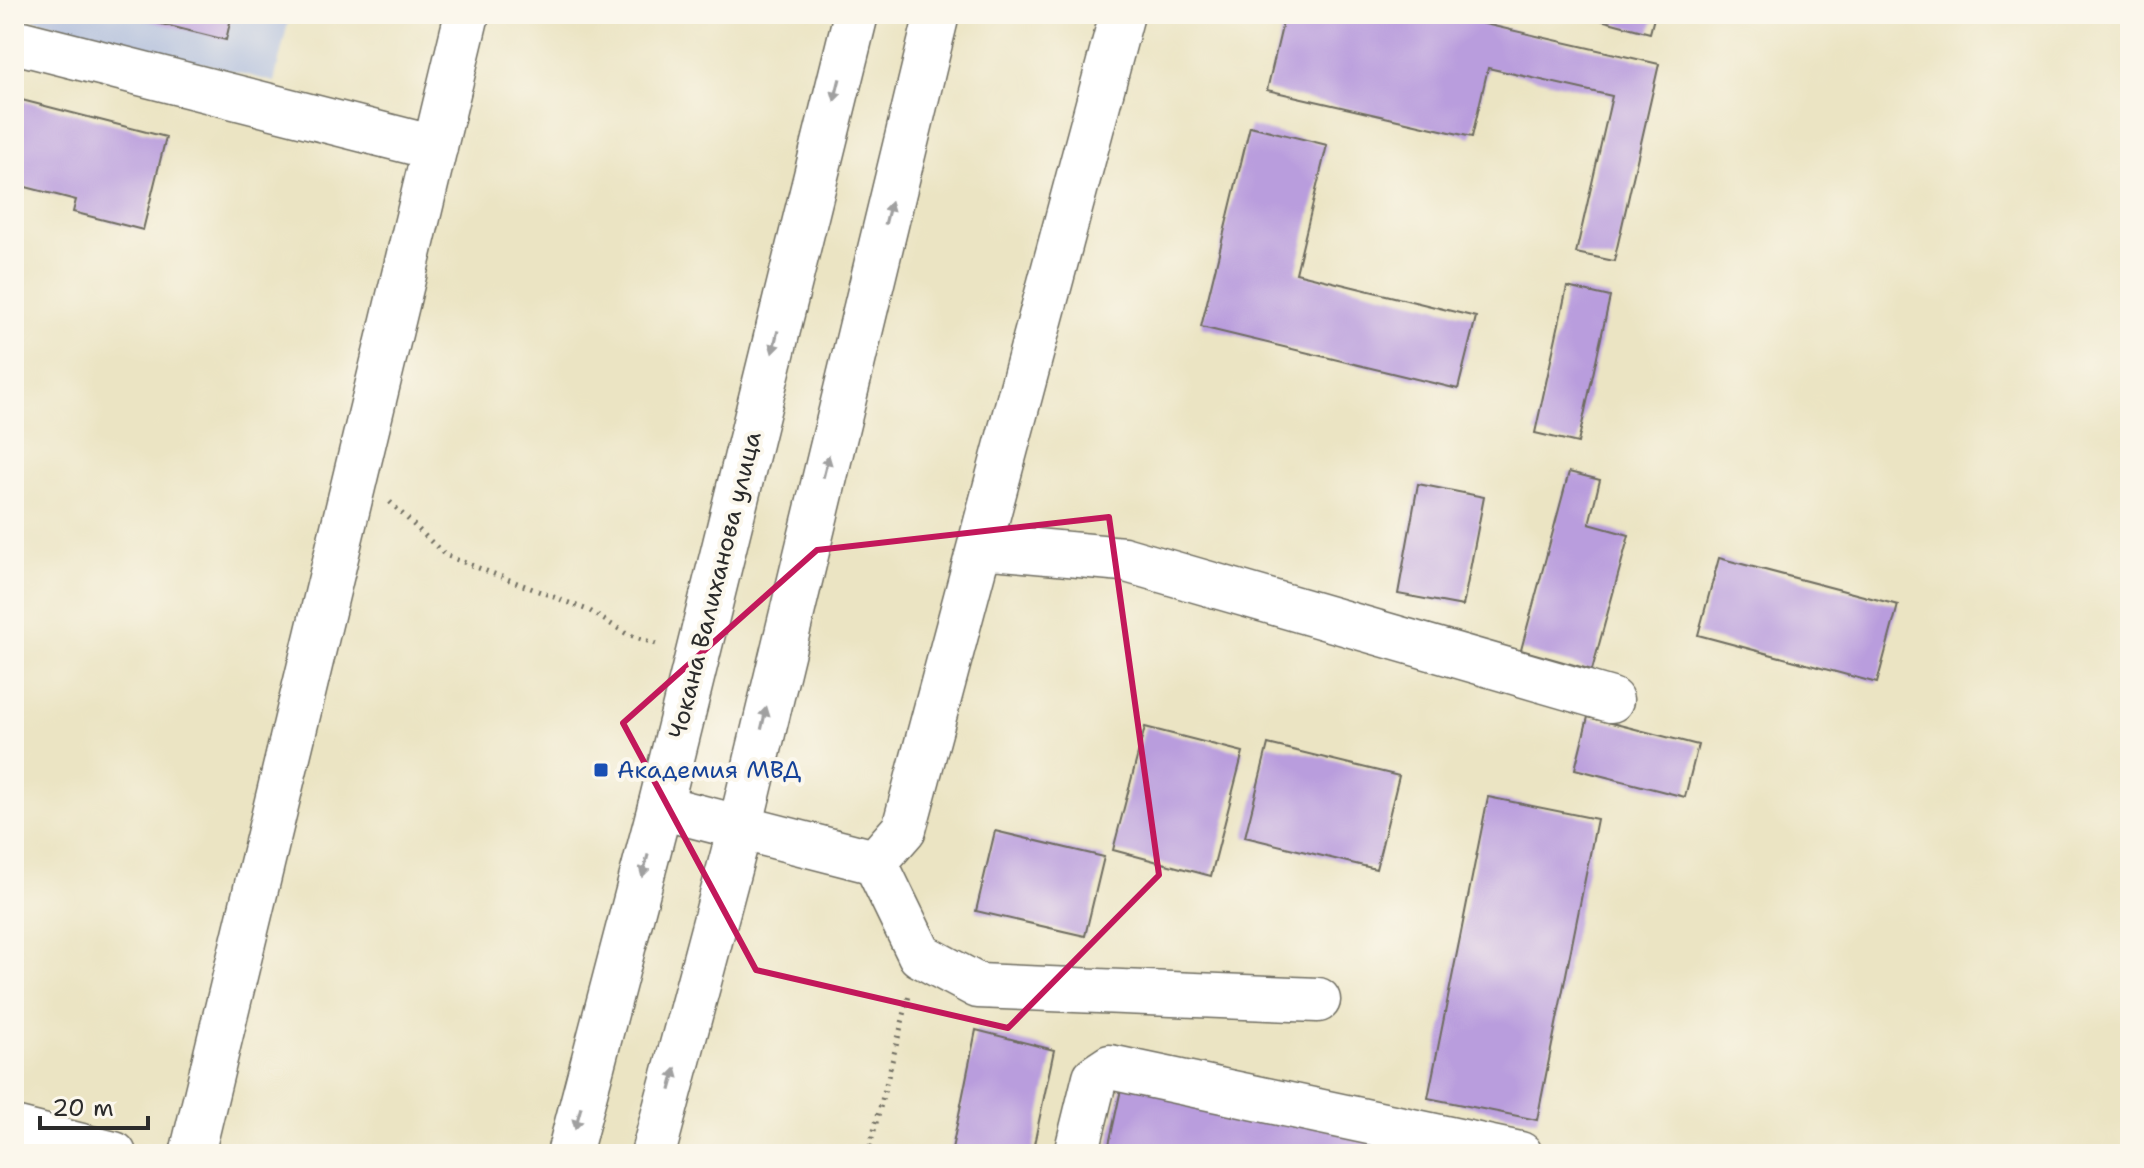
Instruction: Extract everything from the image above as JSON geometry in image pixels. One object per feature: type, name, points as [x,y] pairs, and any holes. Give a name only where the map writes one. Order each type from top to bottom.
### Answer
[{"type":"main road","points":[[192,1154],[467,14]]},
{"type":"main road","name":"Чокана Валиханова улица","points":[[569,1154],[660,807],[856,14]]},
{"type":"main road","points":[[653,1154],[740,828],[937,14]]},
{"type":"main road","points":[[875,862],[904,829],[1122,14]]},
{"type":"main road","points":[[34,34],[435,148]]},
{"type":"main road","points":[[981,546],[1123,559],[1611,700]]},
{"type":"main road","points":[[660,807],[875,862]]},
{"type":"main road","points":[[875,862],[920,955],[978,986],[1318,1000]]},
{"type":"main road","points":[[1076,1154],[1095,1077],[1110,1067],[1520,1154]]},
{"type":"main road","points":[[19,1138],[114,1154]]},
{"type":"path","points":[[359,464],[384,497],[445,555],[590,611],[627,634],[697,658]]},
{"type":"path","points":[[868,1154],[920,955]]},
{"type":"highlighted area","points":[[1109,517],[1159,875],[1008,1028],[756,970],[623,723],[817,550]]},
{"type":"shaded area","points":[[14,14],[290,14],[274,82]]},
{"type":"building","points":[[121,14],[232,14],[226,40]]},
{"type":"building","points":[[1285,14],[1441,14],[1659,64],[1614,261],[1576,253],[1612,96],[1488,68],[1472,137],[1267,90]]},
{"type":"building","points":[[1578,14],[1655,14],[1650,33]]},
{"type":"building","points":[[14,98],[166,137],[143,230],[73,212],[76,200],[14,184]]},
{"type":"building","points":[[1250,126],[1327,145],[1296,273],[1476,317],[1458,389],[1201,327]]},
{"type":"building","points":[[1567,287],[1610,297],[1578,443],[1535,433]]},
{"type":"building","points":[[1569,472],[1600,480],[1589,524],[1629,535],[1592,670],[1521,650]]},
{"type":"building","points":[[1418,484],[1484,497],[1463,606],[1398,594]]},
{"type":"building","points":[[1719,558],[1898,605],[1877,683],[1698,635]]},
{"type":"building","points":[[1588,717],[1698,745],[1685,797],[1575,769]]},
{"type":"building","points":[[1145,727],[1243,752],[1211,876],[1113,850]]},
{"type":"building","points":[[1268,744],[1399,776],[1376,869],[1245,837]]},
{"type":"building","points":[[1488,797],[1597,819],[1537,1120],[1428,1098]]},
{"type":"building","points":[[995,831],[1104,857],[1085,936],[976,911]]},
{"type":"building","points":[[976,1030],[1054,1050],[1032,1154],[951,1154]]},
{"type":"building","points":[[1123,1080],[1433,1154],[1107,1154]]},
{"type":"place","name":"Академия МВД","points":[[601,770]]}]
